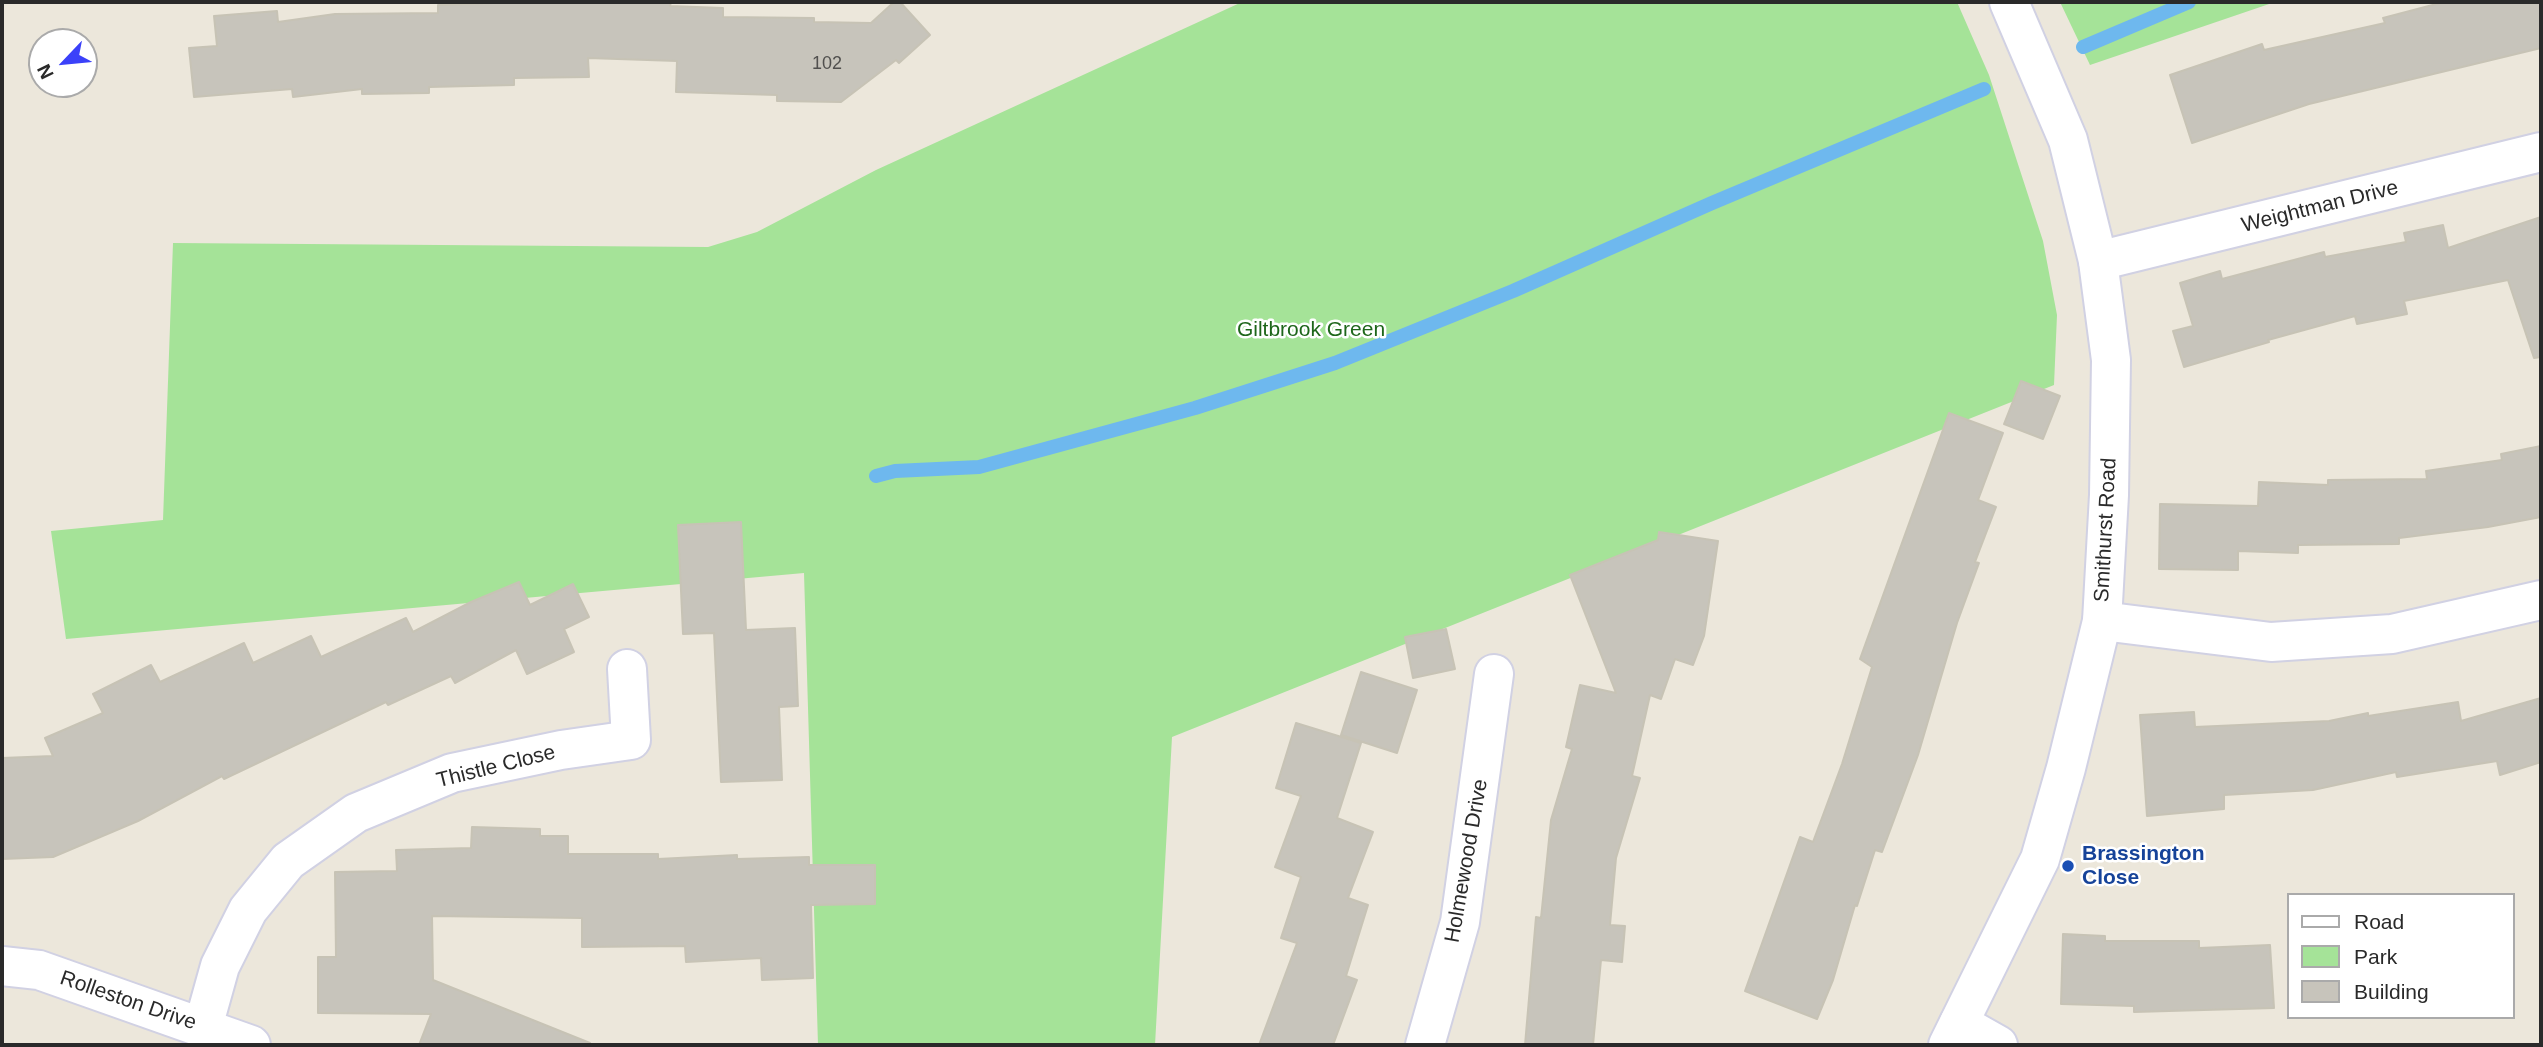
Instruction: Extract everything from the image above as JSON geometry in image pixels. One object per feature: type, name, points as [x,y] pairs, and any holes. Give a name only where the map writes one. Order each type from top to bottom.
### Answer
[{"type":"street","name":"Smithurst Road","points":[[1953,1034],[2040,859],[2066,768],[2102,621],[2109,495],[2111,360],[2098,261],[2068,140],[2009,2]]},
{"type":"street","name":"Weightman Drive","points":[[2098,261],[2541,152]]},
{"type":"street","points":[[2102,621],[2272,642],[2392,634],[2541,600]]},
{"type":"street","name":"Thistle Close","points":[[203,1027],[220,966],[248,910],[288,862],[356,813],[452,773],[561,750],[631,740],[627,669]]},
{"type":"street","name":"Holmewood Drive","points":[[1425,1045],[1460,922],[1494,674]]},
{"type":"street","name":"Rolleston Drive","points":[[2,967],[39,970],[251,1045]]},
{"type":"street","points":[[1953,1034],[1998,1045]]},
{"type":"green space","name":"Giltbrook Green","points":[[1242,2],[1957,2],[1989,75],[2043,241],[2057,315],[2054,385],[1172,737],[1155,1045],[818,1045],[804,573],[66,639],[51,531],[163,520],[173,243],[708,247],[757,232],[876,170]]},
{"type":"green space","points":[[2060,2],[2275,2],[2090,65]]},
{"type":"building","points":[[671,2],[670,6],[723,8],[723,17],[814,18],[814,22],[871,23],[894,2],[900,2],[930,35],[899,63],[896,60],[841,102],[777,101],[777,95],[676,92],[677,61],[588,58],[589,77],[514,78],[514,85],[429,87],[429,93],[362,94],[362,89],[293,97],[292,89],[194,97],[189,48],[217,46],[214,16],[277,11],[278,22],[335,14],[438,13],[438,5]]},
{"type":"building","points":[[2444,2],[2541,2],[2541,48],[2309,104],[2192,143],[2170,75],[2262,44],[2264,50],[2385,23],[2383,18]]},
{"type":"building","points":[[2541,217],[2541,357],[2534,358],[2508,280],[2404,301],[2407,314],[2357,324],[2355,316],[2184,367],[2173,331],[2193,326],[2180,283],[2220,271],[2222,279],[2324,252],[2325,257],[2406,242],[2404,233],[2443,225],[2448,248]]},
{"type":"building","points":[[2021,381],[2060,396],[2043,439],[2004,424]]},
{"type":"building","points":[[1949,413],[2003,433],[1978,500],[1996,507],[1975,562],[1979,563],[1957,623],[1918,755],[1882,852],[1875,850],[1857,906],[1855,905],[1833,980],[1817,1019],[1745,991],[1800,837],[1813,842],[1842,764],[1872,667],[1860,659]]},
{"type":"building","points":[[2541,446],[2541,517],[2488,527],[2399,538],[2399,544],[2298,545],[2298,553],[2238,551],[2238,570],[2159,569],[2160,504],[2258,506],[2259,482],[2328,485],[2328,480],[2427,479],[2426,471],[2502,460],[2501,454]]},
{"type":"building","points":[[741,522],[746,630],[795,628],[798,706],[779,707],[782,780],[721,782],[714,633],[683,634],[678,525]]},
{"type":"building","points":[[1659,532],[1718,541],[1704,636],[1693,665],[1675,659],[1661,699],[1650,695],[1632,776],[1640,778],[1616,858],[1610,925],[1625,926],[1622,962],[1601,960],[1593,1045],[1525,1045],[1536,917],[1541,918],[1551,820],[1572,749],[1566,747],[1580,685],[1616,693],[1570,575],[1658,540]]},
{"type":"building","points":[[519,582],[530,605],[573,584],[589,617],[564,629],[574,652],[527,674],[516,650],[455,683],[451,676],[388,705],[386,702],[224,779],[222,776],[138,821],[53,857],[2,859],[2,758],[53,756],[45,738],[103,713],[93,694],[151,665],[160,682],[244,643],[253,663],[311,636],[321,657],[406,618],[413,632],[471,602]]},
{"type":"building","points":[[1446,629],[1455,669],[1413,678],[1405,637]]},
{"type":"building","points":[[1361,672],[1417,690],[1397,753],[1341,735]]},
{"type":"building","points":[[2541,698],[2541,762],[2500,775],[2497,761],[2397,777],[2396,772],[2313,790],[2224,795],[2224,809],[2147,816],[2140,715],[2194,712],[2195,727],[2329,721],[2368,713],[2368,716],[2458,702],[2461,721]]},
{"type":"building","points":[[1296,723],[1361,743],[1337,818],[1373,832],[1348,898],[1368,905],[1346,976],[1357,980],[1333,1045],[1259,1045],[1297,943],[1281,938],[1301,877],[1275,867],[1301,796],[1276,788]]},
{"type":"building","points":[[472,827],[540,829],[540,836],[568,836],[568,854],[658,854],[658,859],[737,855],[737,859],[809,857],[809,865],[875,865],[875,904],[811,905],[813,978],[762,980],[761,958],[686,962],[685,946],[582,947],[582,918],[432,916],[433,980],[590,1043],[589,1045],[419,1045],[431,1014],[318,1013],[318,957],[336,957],[335,872],[397,871],[396,850],[471,848]]},
{"type":"building","points":[[2063,934],[2105,936],[2105,941],[2199,941],[2199,948],[2270,945],[2274,1008],[2134,1012],[2134,1006],[2061,1004]]},
{"type":"waterway","points":[[2083,47],[2189,2]]},
{"type":"waterway","points":[[876,476],[895,471],[979,467],[1195,408],[1335,363],[1513,291],[1712,203],[1984,89]]},
{"type":"place","name":"Brassington Close","points":[[2068,866]]}]
